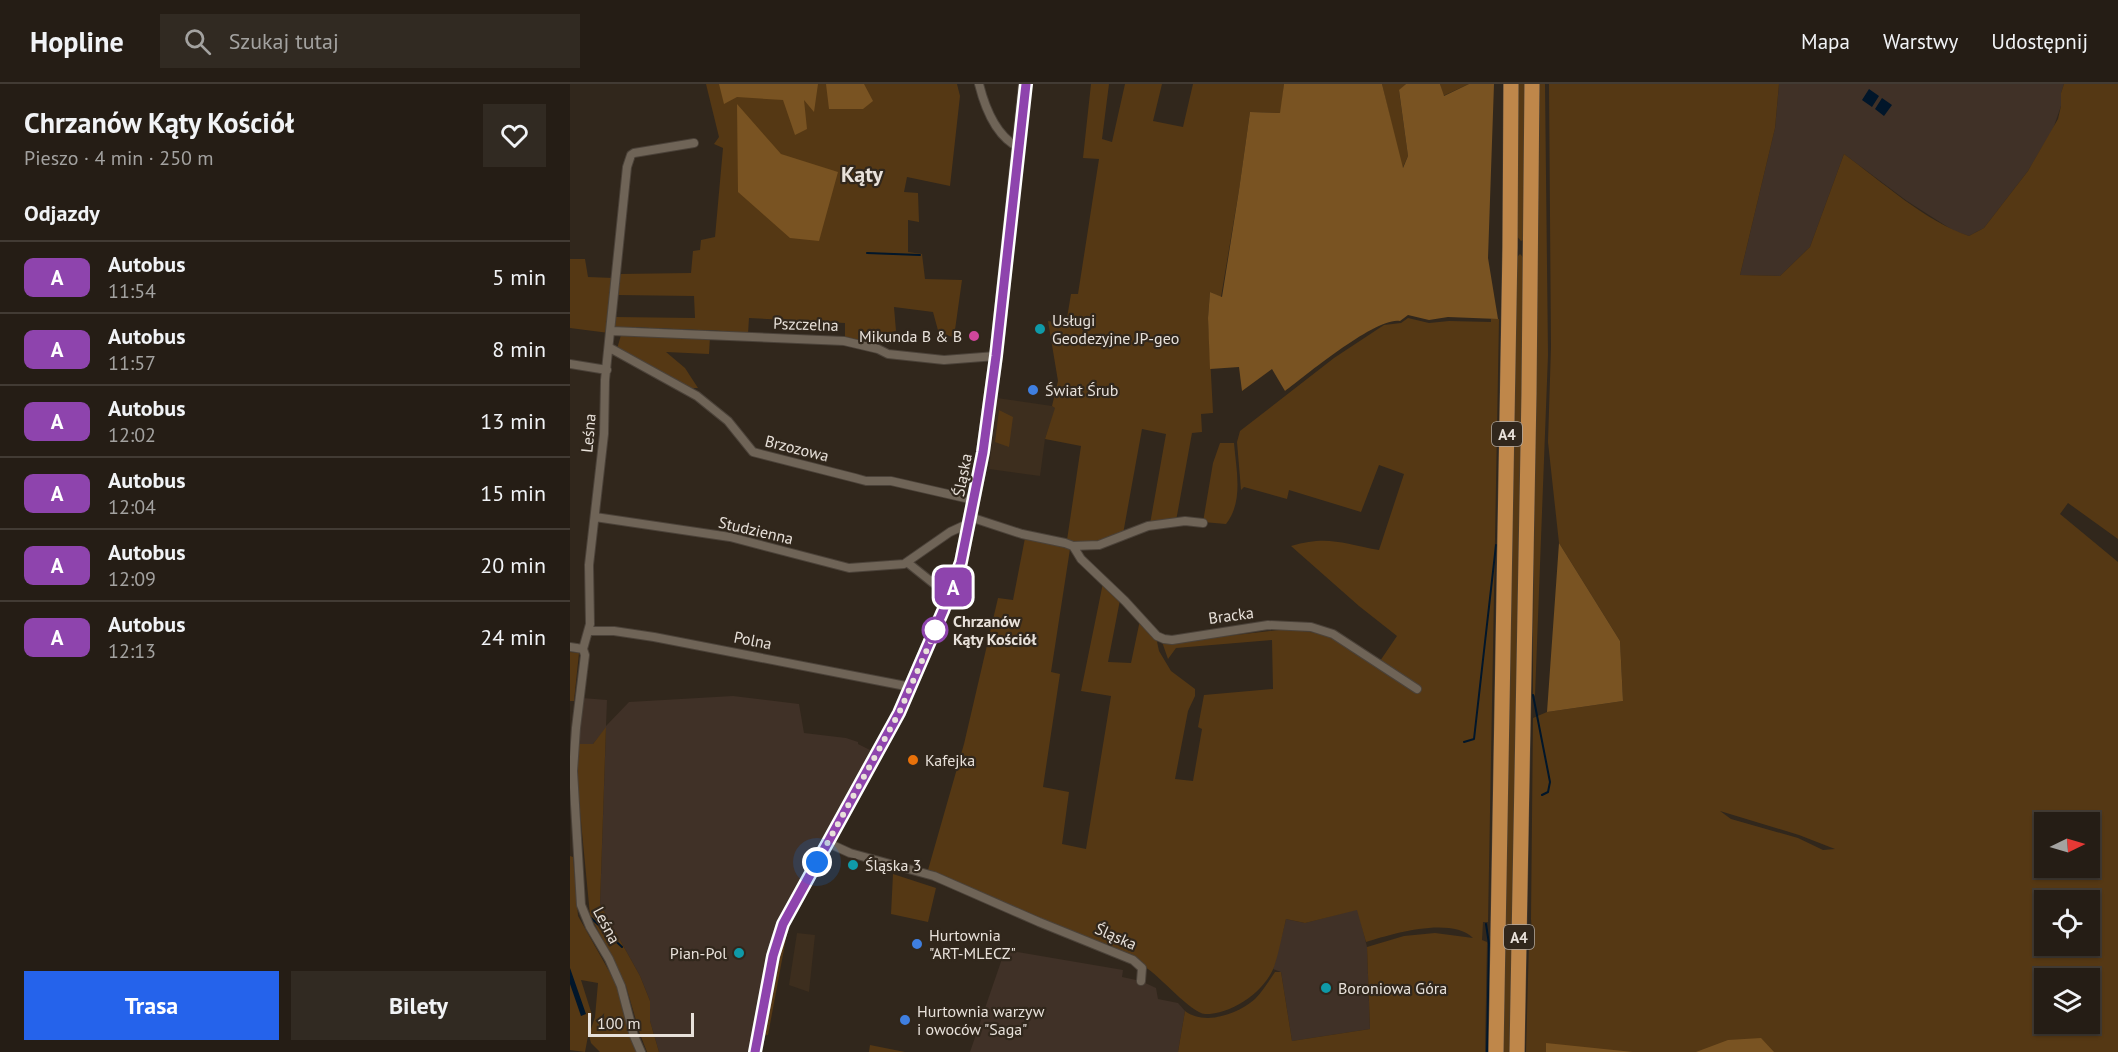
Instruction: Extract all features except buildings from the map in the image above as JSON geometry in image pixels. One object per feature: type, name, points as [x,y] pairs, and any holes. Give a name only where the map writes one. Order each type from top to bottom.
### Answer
[{"type":"highway","name":"A4","points":[[1496,1052],[1510,270],[1511,84]]},
{"type":"highway","name":"A4","points":[[1517,1052],[1532,84]]},
{"type":"main road","name":"Śląska","points":[[755,1052],[777,940],[788,915],[895,722],[957,575],[983,452],[1020,148],[1025,84]]},
{"type":"street","points":[[979,84],[988,111],[999,130],[1020,148]]},
{"type":"street","name":"Leśna","points":[[641,1052],[634,1036],[621,987],[580,905],[573,771],[585,655],[583,649],[589,631],[589,565],[604,434],[607,370],[627,166],[631,155],[642,151],[694,143]]},
{"type":"street","name":"Pszczelna","points":[[611,332],[844,341],[878,349],[888,354],[958,361],[982,356],[996,356]]},
{"type":"street","name":"Brzozowa","points":[[610,348],[697,396],[728,421],[753,452],[866,481],[891,481],[974,500]]},
{"type":"street","points":[[570,364],[607,370]]},
{"type":"street","name":"Studzienna","points":[[595,517],[730,537],[849,568],[908,563]]},
{"type":"street","points":[[933,583],[908,563],[950,532],[969,522],[1073,546],[1099,545],[1148,526],[1185,521],[1203,523]]},
{"type":"street","name":"Bracka","points":[[1073,546],[1080,559],[1125,601],[1157,636],[1164,639],[1172,640],[1269,625],[1311,627],[1333,634],[1417,689]]},
{"type":"street","name":"Polna","points":[[589,631],[614,631],[654,636],[911,687]]},
{"type":"street","points":[[570,647],[583,649]]},
{"type":"street","name":"Śląska","points":[[828,843],[850,853],[934,876],[1133,960],[1142,968],[1141,981]]},
{"type":"shaded area","points":[[706,84],[957,84],[960,96],[950,186],[907,177],[904,192],[918,193],[919,222],[908,220],[908,252],[922,254],[925,279],[962,280],[954,337],[939,334],[933,312],[894,307],[896,331],[871,336],[878,347],[845,340],[845,323],[749,318],[748,334],[617,329],[614,327],[615,317],[695,318],[694,296],[617,295],[620,274],[691,273],[693,251],[700,250],[701,240],[715,237],[723,148],[714,144],[719,137]]},
{"type":"shaded area","points":[[719,84],[818,84],[814,112],[804,100],[807,129],[795,135],[783,100],[737,97],[724,104]]},
{"type":"shaded area","points":[[826,84],[864,84],[873,101],[863,109],[829,109]]},
{"type":"shaded area","points":[[1091,84],[1109,84],[1102,139],[1112,142],[1125,84],[1162,84],[1153,121],[1183,127],[1193,84],[1284,84],[1281,113],[1250,112],[1221,297],[1210,292],[1208,318],[1213,413],[1201,414],[1202,432],[1192,433],[1176,521],[1150,524],[1166,434],[1142,429],[1123,534],[1102,541],[1075,542],[1067,540],[1081,446],[1045,439],[1055,408],[1052,406],[1058,381],[1048,321],[1066,324],[1071,294],[1078,294],[1099,159],[1083,158]]},
{"type":"shaded area","points":[[1284,84],[1382,84],[1403,168],[1408,156],[1399,90],[1406,84],[1440,84],[1444,96],[1469,84],[1494,84],[1488,258],[1498,319],[1448,317],[1429,320],[1408,315],[1400,321],[1389,322],[1359,337],[1285,391],[1272,369],[1242,391],[1239,367],[1210,369],[1208,318],[1210,292],[1222,297],[1250,112],[1280,113]]},
{"type":"shaded area","points":[[1382,84],[1406,84],[1399,91],[1408,156],[1402,169]]},
{"type":"shaded area","points":[[1440,84],[1469,84],[1443,96]]},
{"type":"shaded area","points":[[1515,84],[1527,84],[1523,240],[1521,241],[1515,234]]},
{"type":"shaded area","points":[[1540,84],[1545,84],[1548,355],[1535,696],[1533,694],[1533,629]]},
{"type":"shaded area","points":[[1549,84],[1779,84],[1775,128],[1740,275],[1780,276],[1810,247],[1844,154],[1920,211],[1953,230],[1969,236],[1984,228],[2028,171],[2058,119],[2064,84],[2118,84],[2118,539],[2068,503],[2060,514],[2118,562],[2118,1052],[1526,1052],[1529,942],[1532,932],[1533,718],[1547,712],[1623,701],[1620,641],[1559,543],[1548,442],[1551,347]],"holes":[[[1720,811],[1799,835],[1835,849],[1823,850],[1798,838],[1731,819]]]},
{"type":"shaded area","points":[[1779,84],[2064,84],[2061,106],[2053,129],[2028,171],[1984,228],[1969,236],[1954,231],[1907,201],[1844,154],[1810,247],[1780,276],[1740,275],[1775,128]]},
{"type":"shaded area","points":[[737,104],[781,154],[838,172],[819,241],[790,238],[738,192]]},
{"type":"shaded area","points":[[1520,254],[1526,260],[1512,1052],[1501,1052],[1514,260]]},
{"type":"shaded area","points":[[570,259],[585,259],[588,277],[614,278],[609,333],[570,328]]},
{"type":"shaded area","points":[[1408,318],[1429,323],[1491,322],[1491,319],[1499,319],[1488,922],[1483,922],[1482,940],[1487,942],[1485,1052],[1178,1052],[1185,1011],[1202,1018],[1231,1013],[1255,999],[1275,972],[1281,972],[1292,1041],[1370,1029],[1367,947],[1404,936],[1435,933],[1473,938],[1451,928],[1436,927],[1405,931],[1366,942],[1357,910],[1305,923],[1286,919],[1274,967],[1263,985],[1236,1006],[1205,1014],[1192,1008],[1145,967],[1131,959],[928,870],[964,744],[998,598],[1013,600],[1025,538],[1051,542],[1070,549],[1051,672],[1060,674],[1043,787],[1069,792],[1062,844],[1086,849],[1111,696],[1081,691],[1103,583],[1120,600],[1108,662],[1131,663],[1140,620],[1156,637],[1159,651],[1171,671],[1195,689],[1195,696],[1188,711],[1175,779],[1193,781],[1202,729],[1198,727],[1204,695],[1273,689],[1272,640],[1176,648],[1168,659],[1161,639],[1176,642],[1288,629],[1325,634],[1380,661],[1397,636],[1291,546],[1326,541],[1379,550],[1404,474],[1379,465],[1361,512],[1289,490],[1287,499],[1244,487],[1241,490],[1237,442],[1240,431],[1334,358],[1384,325],[1401,323]]},
{"type":"shaded area","points":[[621,335],[710,337],[709,354],[666,352],[685,368],[698,388],[688,388],[617,349]]},
{"type":"shaded area","points":[[997,398],[1056,408],[1045,439],[1040,476],[989,469]]},
{"type":"shaded area","points":[[999,410],[1013,417],[1009,447],[995,442]]},
{"type":"shaded area","points":[[1220,443],[1234,443],[1238,485],[1232,515],[1226,524],[1203,522],[1213,463]]},
{"type":"shaded area","points":[[1559,543],[1620,641],[1623,701],[1547,712]]},
{"type":"shaded area","points":[[570,652],[579,653],[574,701],[570,701]]},
{"type":"shaded area","points":[[733,696],[799,704],[804,733],[846,738],[872,751],[781,914],[771,938],[748,1052],[659,1052],[650,1021],[650,1001],[640,976],[600,904],[606,728],[593,744],[578,744],[582,698],[607,700],[606,726],[629,702]]},
{"type":"shaded area","points":[[606,727],[600,904],[640,976],[650,1001],[650,1021],[659,1052],[647,1052],[626,986],[590,915],[576,770],[578,744],[593,744]]},
{"type":"shaded area","points":[[570,856],[573,857],[578,916],[618,987],[638,1052],[600,1052],[591,1043],[589,1035],[595,1017],[598,983],[581,980],[592,1015],[585,1052],[570,1050]]},
{"type":"shaded area","points":[[893,874],[936,888],[928,922],[891,914]]},
{"type":"shaded area","points":[[1358,909],[1367,947],[1370,1029],[1292,1041],[1281,972],[1273,969],[1286,919],[1305,923]]},
{"type":"shaded area","points":[[787,933],[768,1035],[762,1034],[784,934]]},
{"type":"shaded area","points":[[797,933],[815,935],[809,992],[789,985]]},
{"type":"shaded area","points":[[1005,950],[1123,970],[1122,977],[1141,981],[1156,988],[1158,999],[1178,1003],[1185,1011],[1178,1052],[970,1052]]},
{"type":"shaded area","points":[[1761,1038],[1774,1052],[1696,1052],[1728,1040]]},
{"type":"shaded area","points":[[1546,1043],[1633,1052],[1546,1052]]},
{"type":"shaded area","points":[[870,1045],[905,1052],[869,1052]]},
{"type":"water","points":[[1869,89],[1879,96],[1872,107],[1862,100]]},
{"type":"water","points":[[1882,98],[1892,105],[1884,116],[1875,109]]},
{"type":"water","points":[[570,968],[586,1014],[581,1016],[570,984]]},
{"type":"waterway","points":[[867,253],[920,255]]},
{"type":"waterway","points":[[626,328],[722,332]]},
{"type":"waterway","points":[[1464,742],[1474,739],[1496,545]]},
{"type":"waterway","points":[[1533,695],[1550,782],[1548,792],[1542,795]]},
{"type":"waterway","points":[[589,916],[622,947]]},
{"type":"waterway","points":[[1486,924],[1489,944],[1487,1052]]},
{"type":"bus line","name":"A","points":[[755,1052],[773,956],[783,924],[899,713],[943,611],[961,562],[983,452],[1005,286],[1026,84]]},
{"type":"place","name":"Usługi Geodezyjne JP-geo","points":[[1040,329]]},
{"type":"place","name":"Mikunda B & B","points":[[974,336]]},
{"type":"place","name":"Świat Śrub","points":[[1033,390]]},
{"type":"place","name":"Chrzanów Kąty Kościół","points":[[935,630]]},
{"type":"place","name":"Kafejka","points":[[913,760]]},
{"type":"place","name":"Śląska 3","points":[[853,865]]},
{"type":"place","name":"Hurtownia \"ART-MLECZ\"","points":[[917,944]]},
{"type":"place","name":"Pian-Pol","points":[[739,953]]},
{"type":"place","name":"Boroniowa Góra","points":[[1326,988]]},
{"type":"place","name":"Hurtownia warzyw i owoców \"Saga\"","points":[[905,1020]]},
{"type":"district","name":"Kąty","points":[[862,174]]},
{"type":"route","points":[[817,862],[899,713],[937,627],[935,630]]}]
